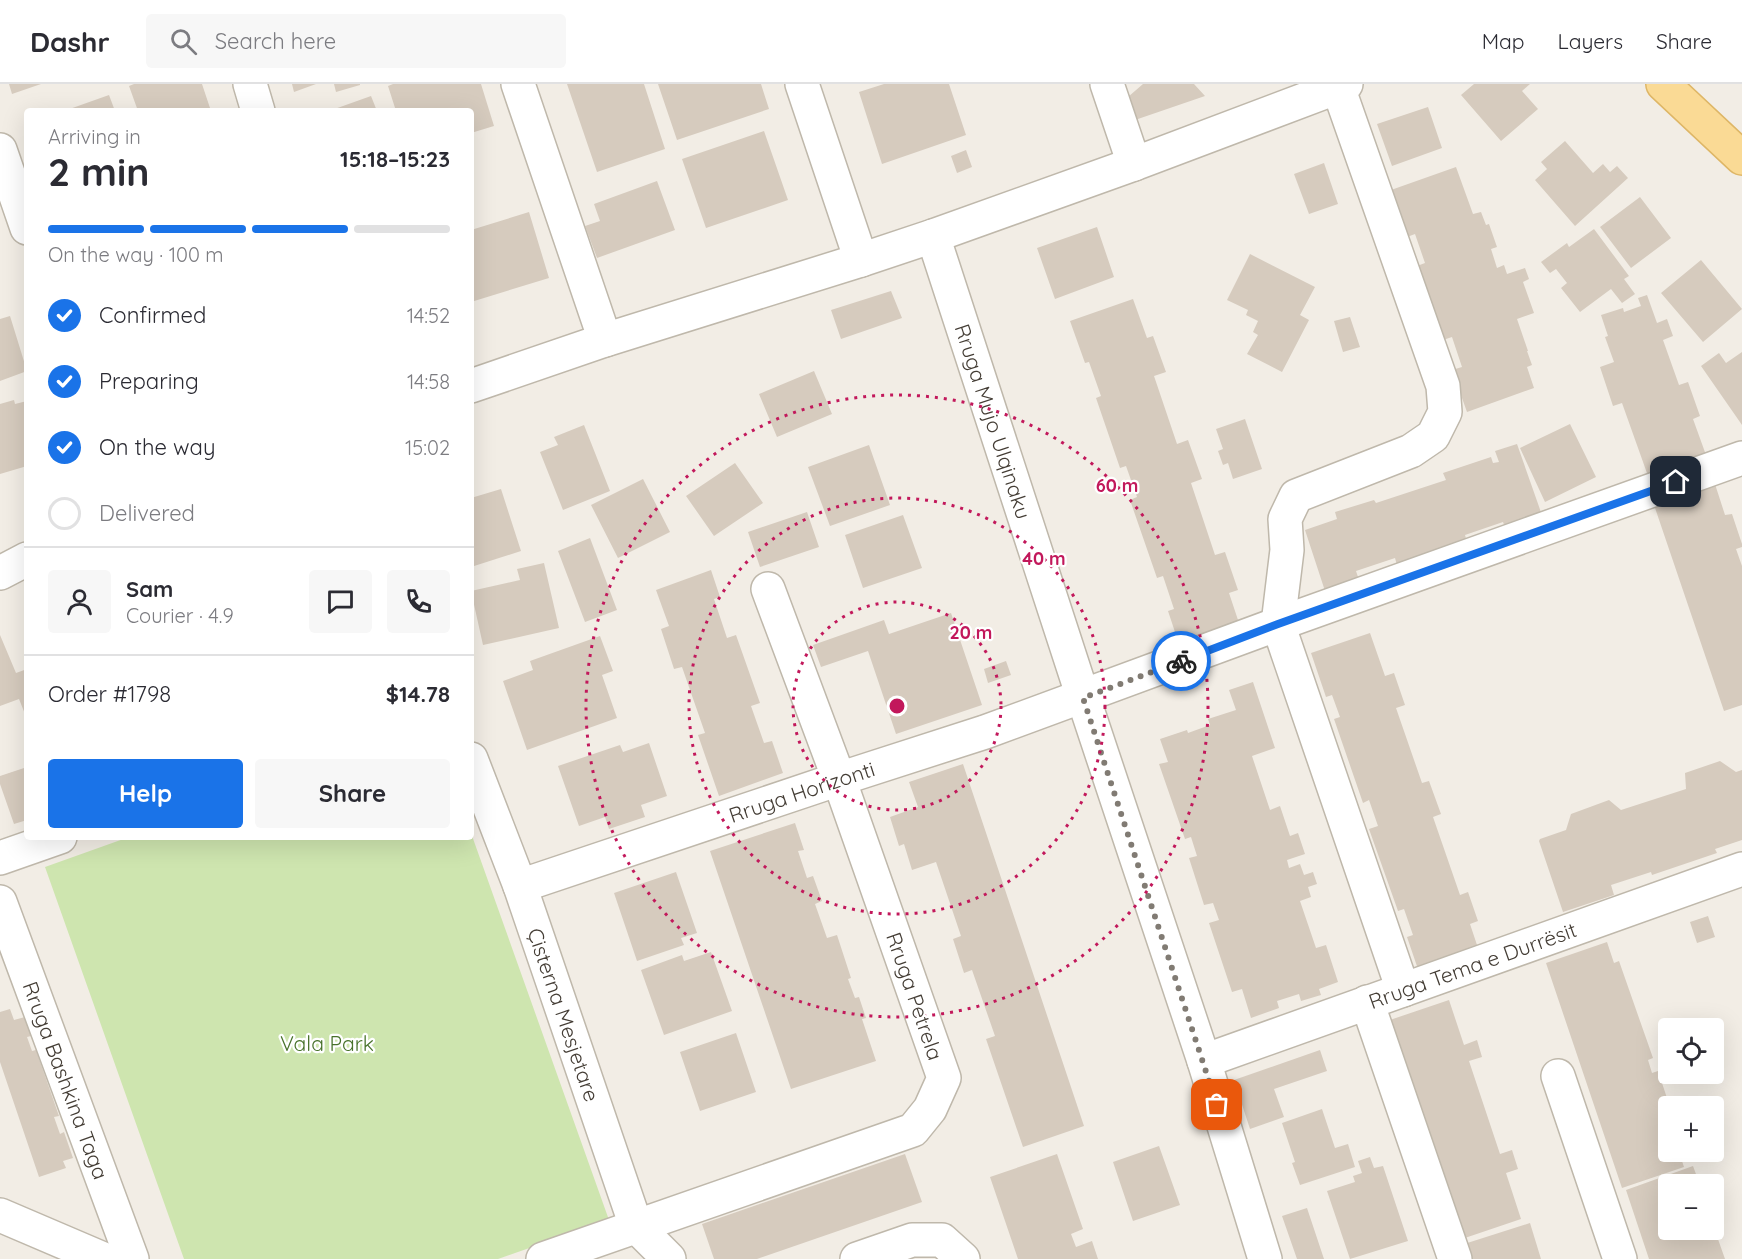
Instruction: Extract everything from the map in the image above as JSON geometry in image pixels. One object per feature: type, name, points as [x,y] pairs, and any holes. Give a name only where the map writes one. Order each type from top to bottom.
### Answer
[{"type":"main road","points":[[1663,84],[1742,158]]},
{"type":"street","points":[[250,84],[257,108]]},
{"type":"street","points":[[518,84],[605,340]]},
{"type":"street","points":[[802,84],[861,260]]},
{"type":"street","points":[[1107,84],[1134,164]]},
{"type":"street","points":[[474,385],[605,340],[933,236],[1342,86],[1443,386],[1445,412],[1433,436],[1411,451],[1296,496],[1285,519],[1287,550],[1278,624],[1403,990]]},
{"type":"street","points":[[0,150],[24,219]]},
{"type":"street","name":"Rruga Mujo Ulqinaku","points":[[933,236],[1204,1061],[1266,1259]]},
{"type":"street","name":"Rruga Horizonti","points":[[520,886],[1083,698],[1278,624],[1742,458]]},
{"type":"street","points":[[0,573],[24,561]]},
{"type":"street","name":"Rruga Petrela","points":[[543,1259],[577,1253],[636,1226],[913,1130],[930,1109],[944,1078],[839,779],[768,589]]},
{"type":"street","name":"Çisterna Mesjetare","points":[[474,767],[520,886],[636,1226],[669,1259]]},
{"type":"street","points":[[0,858],[51,840]]},
{"type":"street","name":"Rruga Tema e Durrësit","points":[[1204,1061],[1742,869]]},
{"type":"street","name":"Rruga Bashkina Taga","points":[[0,902],[6,940],[132,1259]]},
{"type":"street","points":[[1367,1002],[1455,1259]]},
{"type":"street","points":[[1558,1076],[1620,1259]]},
{"type":"street","points":[[0,1215],[103,1259]]},
{"type":"street","points":[[858,1259],[912,1240],[942,1240],[963,1259]]},
{"type":"green space","name":"Vala Park","points":[[121,840],[473,840],[609,1220],[498,1259],[184,1259],[45,867]]},
{"type":"building","points":[[9,84],[41,84],[12,94]]},
{"type":"building","points":[[134,84],[202,84],[210,108],[137,108],[129,86]]},
{"type":"building","points":[[292,84],[316,84],[294,92]]},
{"type":"building","points":[[334,84],[360,84],[360,85],[336,92]]},
{"type":"building","points":[[393,84],[481,84],[494,126],[474,132],[474,108],[395,108],[388,86]]},
{"type":"building","points":[[567,84],[644,84],[665,149],[597,172]]},
{"type":"building","points":[[658,84],[761,84],[769,109],[677,140]]},
{"type":"building","points":[[884,84],[949,84],[966,135],[882,164],[859,92]]},
{"type":"building","points":[[1143,84],[1194,84],[1205,96],[1135,120],[1128,97]]},
{"type":"building","points":[[1474,84],[1530,84],[1522,91],[1538,109],[1501,141],[1461,95]]},
{"type":"building","points":[[109,95],[114,108],[72,108]]},
{"type":"building","points":[[371,96],[376,108],[337,108]]},
{"type":"building","points":[[1428,107],[1442,148],[1392,166],[1377,124]]},
{"type":"building","points":[[764,131],[788,200],[706,228],[682,159]]},
{"type":"building","points":[[1565,141],[1593,173],[1603,164],[1610,172],[1617,166],[1628,178],[1575,226],[1535,180],[1547,169],[1541,162]]},
{"type":"building","points":[[966,150],[972,167],[957,173],[951,156]]},
{"type":"building","points":[[1324,163],[1338,204],[1309,214],[1294,174]]},
{"type":"building","points":[[1456,167],[1473,214],[1481,212],[1486,225],[1489,224],[1497,247],[1491,249],[1497,268],[1504,265],[1507,274],[1525,268],[1529,279],[1523,282],[1534,313],[1517,319],[1532,365],[1527,367],[1534,388],[1467,412],[1452,370],[1462,367],[1452,337],[1443,340],[1417,266],[1425,263],[1415,234],[1407,237],[1391,190]]},
{"type":"building","points":[[657,181],[675,230],[597,258],[585,226],[600,221],[594,204]]},
{"type":"building","points":[[1640,197],[1671,238],[1631,268],[1600,227]]},
{"type":"building","points":[[529,212],[549,278],[474,301],[474,229]]},
{"type":"building","points":[[1097,227],[1114,277],[1055,299],[1037,248]]},
{"type":"building","points":[[1594,229],[1629,276],[1624,279],[1635,294],[1622,303],[1611,289],[1580,312],[1561,288],[1567,283],[1556,269],[1550,273],[1541,262],[1567,243],[1569,247]]},
{"type":"building","points":[[1250,254],[1315,287],[1300,315],[1309,320],[1282,372],[1247,354],[1258,335],[1253,332],[1258,321],[1246,315],[1248,310],[1227,300]]},
{"type":"building","points":[[1701,260],[1742,309],[1703,342],[1661,293]]},
{"type":"building","points":[[891,291],[902,318],[841,339],[831,310]]},
{"type":"building","points":[[1647,295],[1657,323],[1667,319],[1673,336],[1663,340],[1679,385],[1688,382],[1700,416],[1693,419],[1706,455],[1648,476],[1622,403],[1613,406],[1600,367],[1614,362],[1605,337],[1608,336],[1601,315],[1623,308],[1624,312],[1641,306],[1638,298]]},
{"type":"building","points":[[1133,299],[1147,338],[1153,336],[1166,372],[1154,376],[1177,444],[1188,440],[1202,479],[1191,483],[1215,555],[1225,552],[1238,590],[1229,593],[1240,626],[1180,647],[1168,611],[1174,609],[1163,576],[1157,578],[1130,500],[1137,497],[1126,466],[1120,468],[1096,398],[1101,396],[1089,362],[1085,363],[1070,321]]},
{"type":"building","points":[[10,316],[24,361],[24,372],[0,381],[0,319]]},
{"type":"building","points":[[1350,317],[1360,347],[1343,352],[1334,321]]},
{"type":"building","points":[[1742,352],[1742,425],[1701,366],[1719,353],[1726,363]]},
{"type":"building","points":[[814,371],[832,414],[777,437],[759,394]]},
{"type":"building","points":[[14,400],[15,404],[24,402],[24,467],[0,474],[0,404]]},
{"type":"building","points":[[1245,419],[1262,469],[1233,479],[1228,463],[1223,465],[1218,451],[1223,449],[1216,429]]},
{"type":"building","points":[[1570,424],[1596,477],[1545,502],[1520,448]]},
{"type":"building","points":[[584,425],[610,491],[563,510],[540,452],[558,445],[554,437]]},
{"type":"building","points":[[1517,444],[1543,518],[1506,530],[1503,522],[1465,535],[1467,542],[1397,565],[1395,558],[1356,571],[1359,580],[1325,591],[1305,530],[1337,519],[1335,512],[1374,500],[1376,503],[1446,480],[1443,473],[1491,457],[1493,463],[1499,462],[1495,451]]},
{"type":"building","points":[[869,445],[890,505],[830,526],[808,467]]},
{"type":"building","points":[[735,463],[763,503],[714,536],[686,496]]},
{"type":"building","points":[[643,479],[670,532],[618,558],[591,505]]},
{"type":"building","points":[[1714,481],[1725,515],[1732,514],[1742,544],[1742,547],[1736,549],[1742,566],[1742,705],[1724,711],[1653,502]]},
{"type":"building","points":[[501,489],[521,551],[474,566],[474,497]]},
{"type":"building","points":[[807,512],[819,547],[760,567],[748,532]]},
{"type":"building","points":[[903,515],[922,568],[863,588],[845,535]]},
{"type":"building","points":[[590,538],[617,610],[585,622],[558,551]]},
{"type":"building","points":[[544,563],[559,628],[483,645],[474,604],[474,590],[520,580],[517,569]]},
{"type":"building","points":[[711,570],[720,597],[714,599],[727,638],[736,635],[760,703],[751,706],[764,743],[772,741],[783,773],[719,796],[698,735],[705,733],[682,667],[674,669],[661,629],[669,626],[656,590]]},
{"type":"building","points":[[951,613],[982,705],[896,734],[868,651],[821,667],[813,645],[884,620],[889,634]]},
{"type":"building","points":[[1370,633],[1385,676],[1394,673],[1405,705],[1396,708],[1422,783],[1429,781],[1441,814],[1433,817],[1460,895],[1468,892],[1478,921],[1470,924],[1481,957],[1421,978],[1407,937],[1413,935],[1404,909],[1398,911],[1369,829],[1378,826],[1369,800],[1363,803],[1334,719],[1340,717],[1332,695],[1326,697],[1311,653]]},
{"type":"building","points":[[0,635],[16,673],[24,670],[24,712],[19,699],[0,706]]},
{"type":"building","points":[[600,636],[613,671],[602,675],[617,718],[527,750],[503,681],[533,670],[530,661]]},
{"type":"building","points":[[1006,661],[1011,675],[988,683],[984,669]]},
{"type":"building","points":[[1253,682],[1275,748],[1252,756],[1270,810],[1280,806],[1290,836],[1298,833],[1305,854],[1287,860],[1289,868],[1300,864],[1304,875],[1313,872],[1317,884],[1308,887],[1311,897],[1300,901],[1316,948],[1326,945],[1338,982],[1319,989],[1321,995],[1301,1001],[1299,994],[1277,1001],[1279,1008],[1251,1018],[1242,989],[1232,992],[1209,923],[1219,920],[1213,903],[1204,905],[1189,858],[1197,856],[1191,837],[1185,839],[1159,764],[1168,762],[1160,739],[1210,725],[1208,719],[1236,710],[1229,690]]},
{"type":"building","points":[[649,743],[667,796],[641,805],[645,817],[609,829],[605,817],[579,826],[558,766],[620,745],[623,752]]},
{"type":"building","points":[[1720,761],[1736,772],[1742,770],[1742,840],[1715,849],[1717,853],[1652,875],[1651,872],[1611,885],[1614,895],[1563,912],[1540,839],[1566,830],[1571,814],[1609,800],[1621,810],[1686,789],[1685,773]]},
{"type":"building","points":[[963,764],[1084,1126],[1023,1147],[986,1039],[995,1036],[972,970],[964,973],[953,939],[961,936],[936,862],[912,870],[904,844],[899,846],[890,817],[918,807],[909,782]]},
{"type":"building","points":[[24,768],[24,821],[14,824],[0,784],[0,776]]},
{"type":"building","points":[[795,823],[804,850],[798,851],[807,878],[813,876],[822,901],[815,904],[827,938],[837,935],[851,978],[848,979],[855,998],[859,997],[866,1018],[862,1019],[876,1061],[791,1089],[710,851]]},
{"type":"building","points":[[676,872],[697,933],[681,938],[684,945],[637,961],[614,893]]},
{"type":"building","points":[[1708,916],[1715,937],[1697,943],[1690,922]]},
{"type":"building","points":[[1607,942],[1614,963],[1619,961],[1653,1058],[1648,1060],[1652,1073],[1658,1071],[1658,1084],[1662,1084],[1666,1096],[1658,1096],[1658,1162],[1682,1162],[1684,1167],[1622,1188],[1546,963]]},
{"type":"building","points":[[711,952],[732,1011],[664,1035],[641,970],[682,955],[684,961]]},
{"type":"building","points":[[1449,1000],[1464,1045],[1477,1040],[1482,1057],[1469,1061],[1500,1154],[1512,1150],[1518,1169],[1506,1173],[1521,1219],[1456,1241],[1384,1022]]},
{"type":"building","points":[[10,1009],[14,1020],[25,1017],[31,1036],[27,1037],[32,1051],[36,1050],[59,1116],[54,1117],[60,1134],[64,1132],[73,1158],[63,1161],[66,1168],[39,1177],[0,1062],[0,1012]]},
{"type":"building","points":[[736,1033],[756,1092],[700,1111],[680,1052]]},
{"type":"building","points":[[1320,1050],[1327,1071],[1274,1089],[1284,1117],[1250,1129],[1234,1080]]},
{"type":"building","points":[[1322,1109],[1335,1148],[1348,1144],[1355,1167],[1300,1185],[1282,1123]]},
{"type":"building","points":[[1159,1146],[1180,1205],[1133,1221],[1113,1162]]},
{"type":"building","points":[[905,1154],[922,1202],[757,1259],[714,1259],[702,1224]]},
{"type":"building","points":[[1057,1154],[1083,1229],[1071,1234],[1076,1247],[1092,1241],[1098,1259],[1018,1259],[990,1177]]},
{"type":"building","points":[[1370,1157],[1374,1168],[1383,1166],[1408,1241],[1350,1259],[1327,1191],[1355,1182],[1353,1176],[1362,1173],[1358,1161]]},
{"type":"building","points":[[1693,1166],[1696,1174],[1671,1174]]},
{"type":"building","points":[[1658,1179],[1658,1240],[1718,1240],[1725,1259],[1649,1259],[1626,1190]]},
{"type":"building","points":[[1307,1208],[1324,1259],[1297,1259],[1282,1216]]},
{"type":"building","points":[[1530,1223],[1541,1259],[1466,1259],[1461,1245]]},
{"type":"way so far","points":[[1181,661],[1083,698],[1217,1105]]},
{"type":"route","points":[[1181,661],[1278,624],[1676,482]]}]
